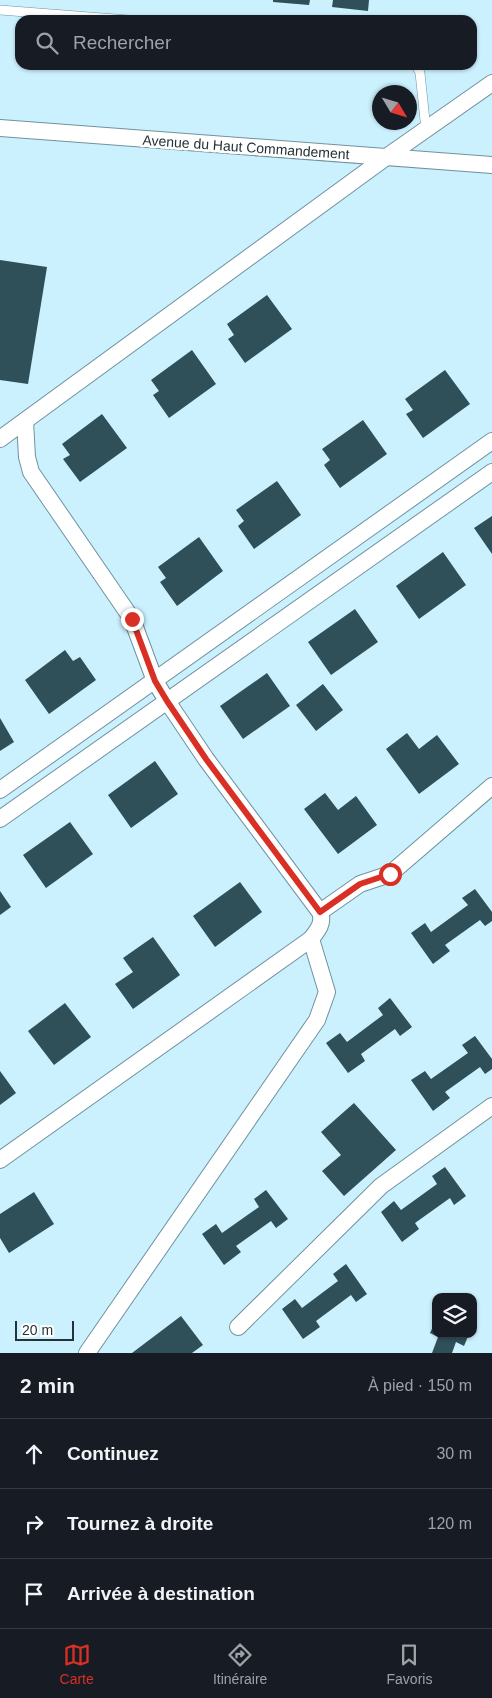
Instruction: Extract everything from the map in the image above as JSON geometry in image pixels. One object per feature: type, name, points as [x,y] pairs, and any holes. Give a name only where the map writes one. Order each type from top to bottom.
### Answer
[{"type":"street","points":[[0,439],[385,158],[492,83]]},
{"type":"street","name":"Avenue du Haut Commandement","points":[[0,128],[492,165]]},
{"type":"street","points":[[0,1160],[311,939],[320,927],[322,918],[320,912],[206,759],[155,681],[132,619],[31,472],[27,457],[25,421]]},
{"type":"street","points":[[0,790],[492,441]]},
{"type":"street","points":[[0,819],[492,472]]},
{"type":"street","points":[[320,912],[360,884],[390,874],[492,786]]},
{"type":"street","points":[[87,1353],[318,1020],[327,992],[311,939]]},
{"type":"street","points":[[238,1328],[381,1186],[492,1106]]},
{"type":"lane","points":[[0,10],[64,15]]},
{"type":"lane","points":[[418,70],[426,130]]},
{"type":"building","points":[[273,0],[310,0],[309,5],[273,2]]},
{"type":"building","points":[[333,0],[369,0],[368,11],[332,7]]},
{"type":"building","points":[[0,260],[47,267],[28,384],[0,380]]},
{"type":"building","points":[[267,295],[292,329],[245,363],[228,339],[234,335],[227,324]]},
{"type":"building","points":[[192,350],[216,384],[169,418],[153,395],[159,391],[151,380]]},
{"type":"building","points":[[445,370],[470,404],[423,438],[406,414],[413,410],[405,399]]},
{"type":"building","points":[[102,414],[127,448],[80,482],[63,459],[70,455],[62,444]]},
{"type":"building","points":[[363,420],[387,454],[340,488],[324,465],[330,460],[322,449]]},
{"type":"building","points":[[277,481],[301,515],[254,549],[238,526],[244,521],[236,510]]},
{"type":"building","points":[[492,516],[492,554],[474,528]]},
{"type":"building","points":[[199,537],[223,571],[177,606],[160,582],[166,578],[158,567]]},
{"type":"building","points":[[443,552],[466,585],[419,619],[396,586]]},
{"type":"building","points":[[355,609],[378,642],[331,675],[308,642]]},
{"type":"building","points":[[65,650],[73,661],[80,657],[96,680],[49,714],[25,680]]},
{"type":"building","points":[[267,673],[290,706],[243,739],[220,706]]},
{"type":"building","points":[[323,684],[343,710],[316,731],[296,705]]},
{"type":"building","points":[[0,718],[14,742],[0,751]]},
{"type":"building","points":[[407,733],[419,749],[437,735],[459,764],[419,794],[386,749]]},
{"type":"building","points":[[155,761],[178,794],[131,828],[108,795]]},
{"type":"building","points":[[325,793],[338,810],[356,796],[377,825],[338,854],[304,809]]},
{"type":"building","points":[[70,822],[93,854],[46,888],[23,855]]},
{"type":"building","points":[[240,882],[262,912],[215,947],[193,916]]},
{"type":"building","points":[[475,889],[492,912],[492,921],[485,926],[480,920],[445,945],[450,951],[433,964],[411,933],[425,923],[431,932],[468,905],[462,898]]},
{"type":"building","points":[[0,891],[11,907],[0,915]]},
{"type":"building","points":[[153,937],[180,975],[133,1009],[115,984],[133,972],[123,958]]},
{"type":"building","points":[[390,998],[412,1027],[400,1036],[395,1029],[361,1054],[365,1061],[348,1073],[326,1043],[340,1033],[347,1042],[383,1015],[378,1008]]},
{"type":"building","points":[[65,1003],[91,1037],[54,1065],[28,1031]]},
{"type":"building","points":[[475,1036],[492,1059],[492,1069],[485,1074],[480,1067],[445,1092],[450,1098],[433,1111],[411,1080],[425,1071],[431,1079],[468,1053],[462,1045]]},
{"type":"building","points":[[0,1071],[16,1093],[0,1105]]},
{"type":"building","points":[[354,1103],[396,1150],[344,1196],[322,1171],[341,1155],[321,1132]]},
{"type":"building","points":[[445,1167],[466,1196],[454,1205],[450,1198],[415,1223],[419,1229],[402,1242],[381,1212],[394,1201],[401,1210],[437,1184],[432,1176]]},
{"type":"building","points":[[266,1190],[288,1219],[276,1228],[271,1221],[236,1246],[241,1252],[224,1265],[202,1234],[216,1224],[222,1233],[259,1207],[254,1199]]},
{"type":"building","points":[[34,1192],[54,1224],[9,1253],[0,1238],[0,1214]]},
{"type":"building","points":[[346,1264],[367,1294],[356,1302],[351,1295],[316,1321],[320,1327],[303,1339],[282,1309],[295,1299],[302,1308],[338,1281],[333,1274]]},
{"type":"building","points":[[181,1316],[203,1345],[192,1353],[132,1353]]},
{"type":"building","points":[[438,1338],[467,1338],[464,1346],[456,1342],[452,1353],[432,1353]]},
{"type":"route","points":[[132,619],[145,648],[155,681],[167,701],[206,759],[320,912],[360,884],[390,874]]}]
